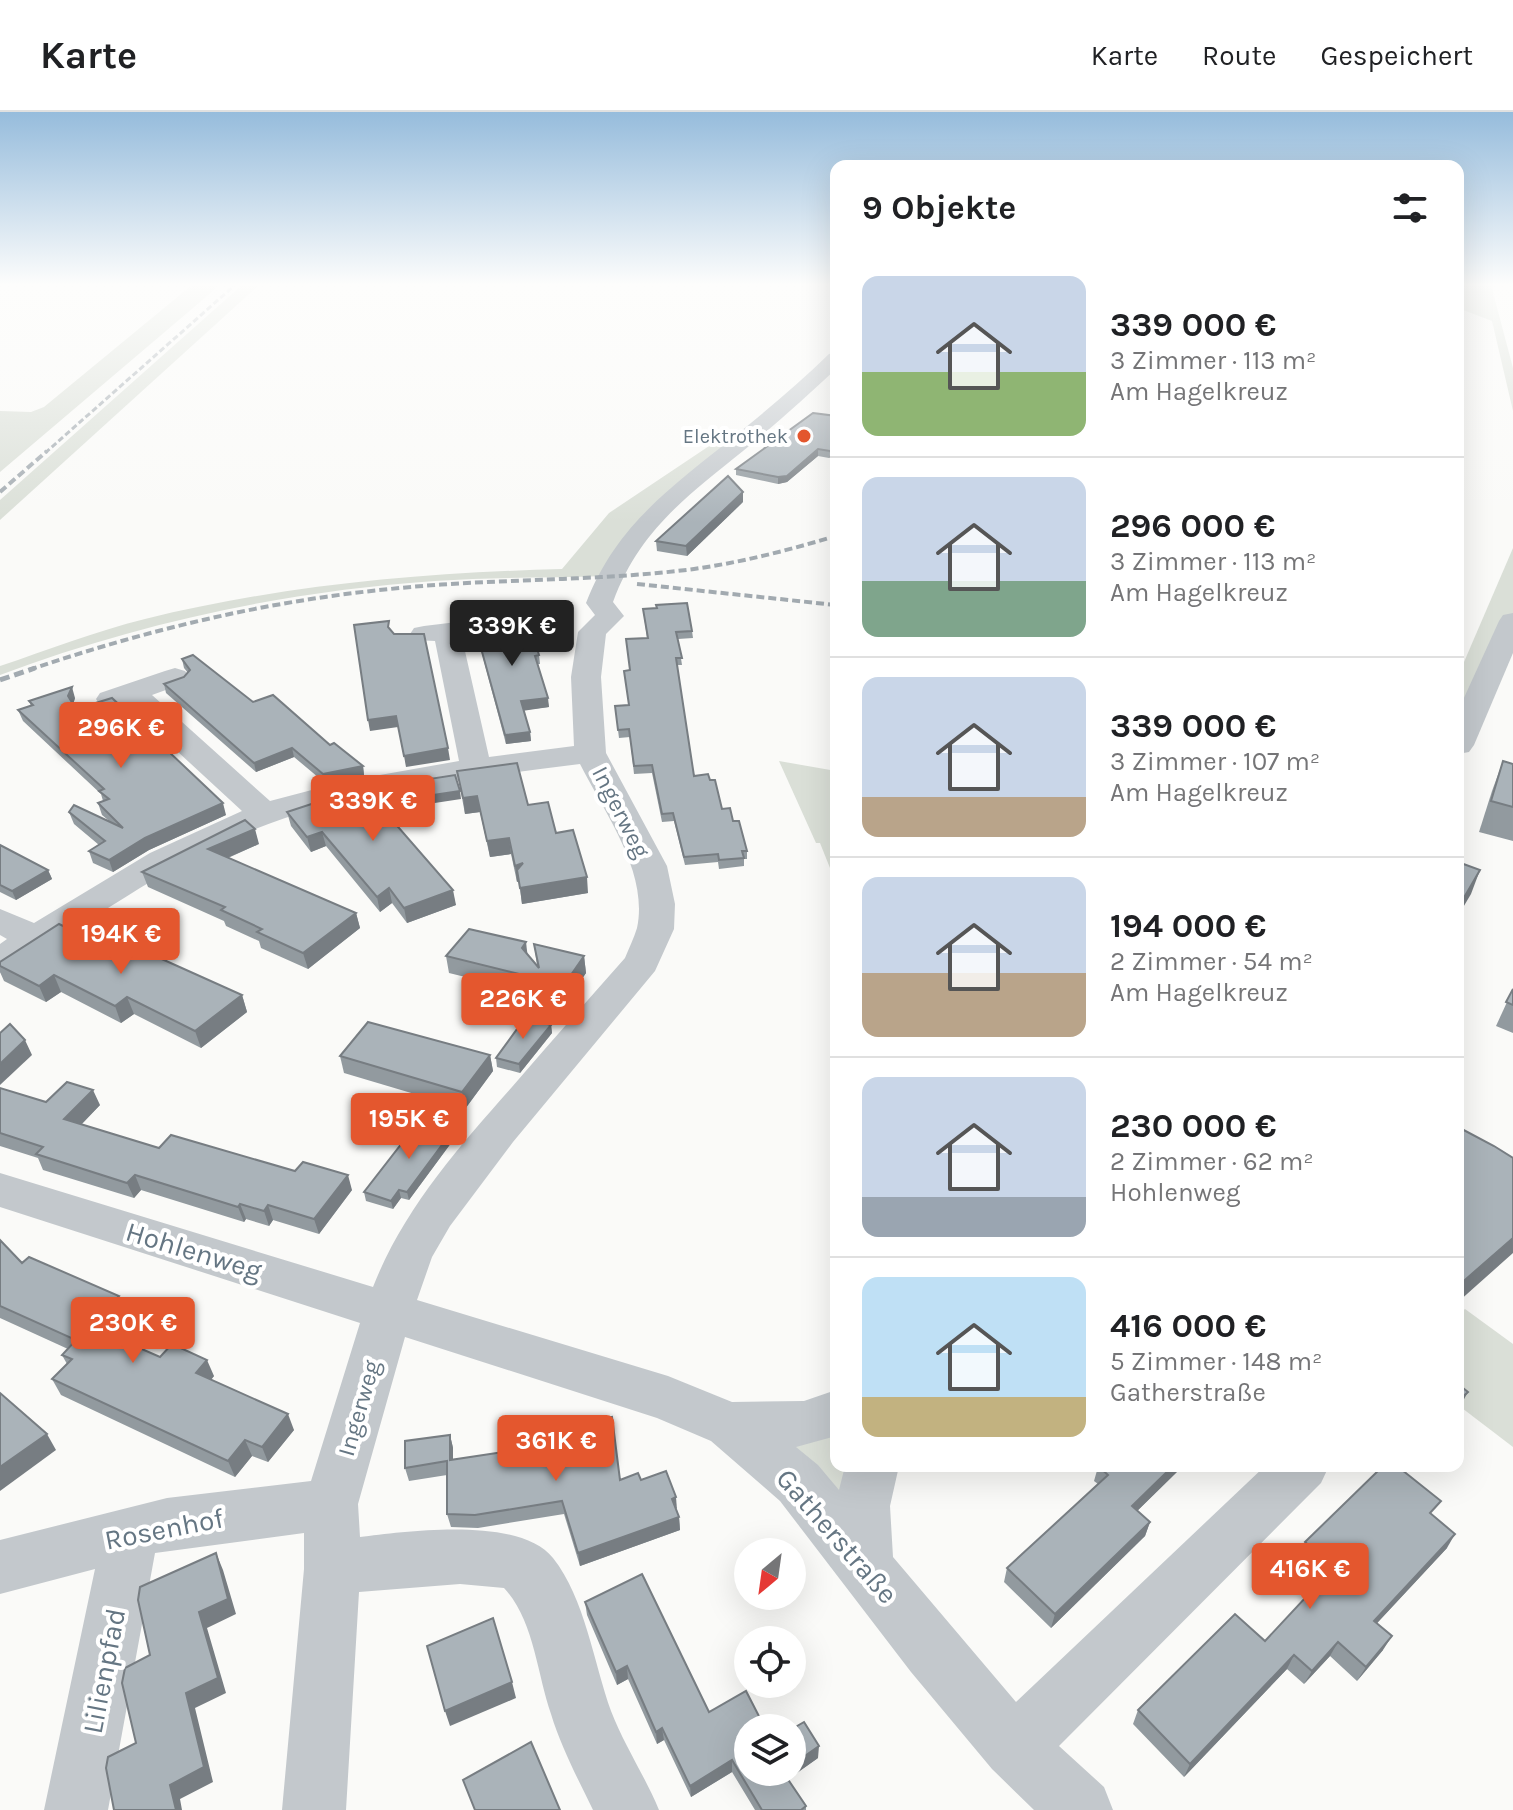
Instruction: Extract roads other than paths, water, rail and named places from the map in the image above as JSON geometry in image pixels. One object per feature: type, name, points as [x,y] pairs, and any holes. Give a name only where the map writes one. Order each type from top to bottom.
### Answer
[{"type":"street","name":"Ingerweg","points":[[314,1810],[332,1569],[331,1504],[388,1312],[410,1253],[434,1213],[498,1131],[642,962],[655,929],[657,904],[649,866],[590,753],[586,677],[592,632],[610,616],[599,603],[606,579],[638,529],[669,499],[829,364]]},
{"type":"street","points":[[1464,731],[1513,621]]},
{"type":"street","points":[[406,636],[490,626]]},
{"type":"street","points":[[447,632],[476,768]]},
{"type":"street","points":[[89,706],[175,677]]},
{"type":"street","points":[[131,692],[265,814]]},
{"type":"street","points":[[0,961],[197,843],[265,814],[377,784],[590,753]]},
{"type":"street","points":[[0,920],[35,939]]},
{"type":"street","name":"Hohlenweg","points":[[0,1190],[388,1312]]},
{"type":"street","name":"Gatherstraße","points":[[388,1312],[668,1399],[730,1425],[799,1483],[932,1651],[1014,1747],[1081,1810]]},
{"type":"street","points":[[730,1425],[804,1424],[830,1415]]},
{"type":"street","points":[[865,1563],[862,1506],[870,1472]]},
{"type":"street","points":[[1014,1747],[1296,1472]]},
{"type":"street","name":"Rosenhof","points":[[0,1567],[167,1524],[331,1504]]},
{"type":"street","name":"Lilienpfad","points":[[76,1810],[131,1532]]},
{"type":"street","points":[[332,1569],[370,1562],[480,1557],[505,1559],[527,1569],[543,1593],[583,1718],[627,1810]]},
{"type":"railway","points":[[45,453],[145,364]]},
{"type":"railway","points":[[0,492],[47,451]]},
{"type":"railway","points":[[31,669],[162,630],[298,601],[428,586],[694,569],[766,555],[830,538]]},
{"type":"railway","points":[[637,584],[830,604]]},
{"type":"railway","points":[[0,680],[31,669]]},
{"type":"place","name":"Elektrothek","points":[[804,436]]}]
